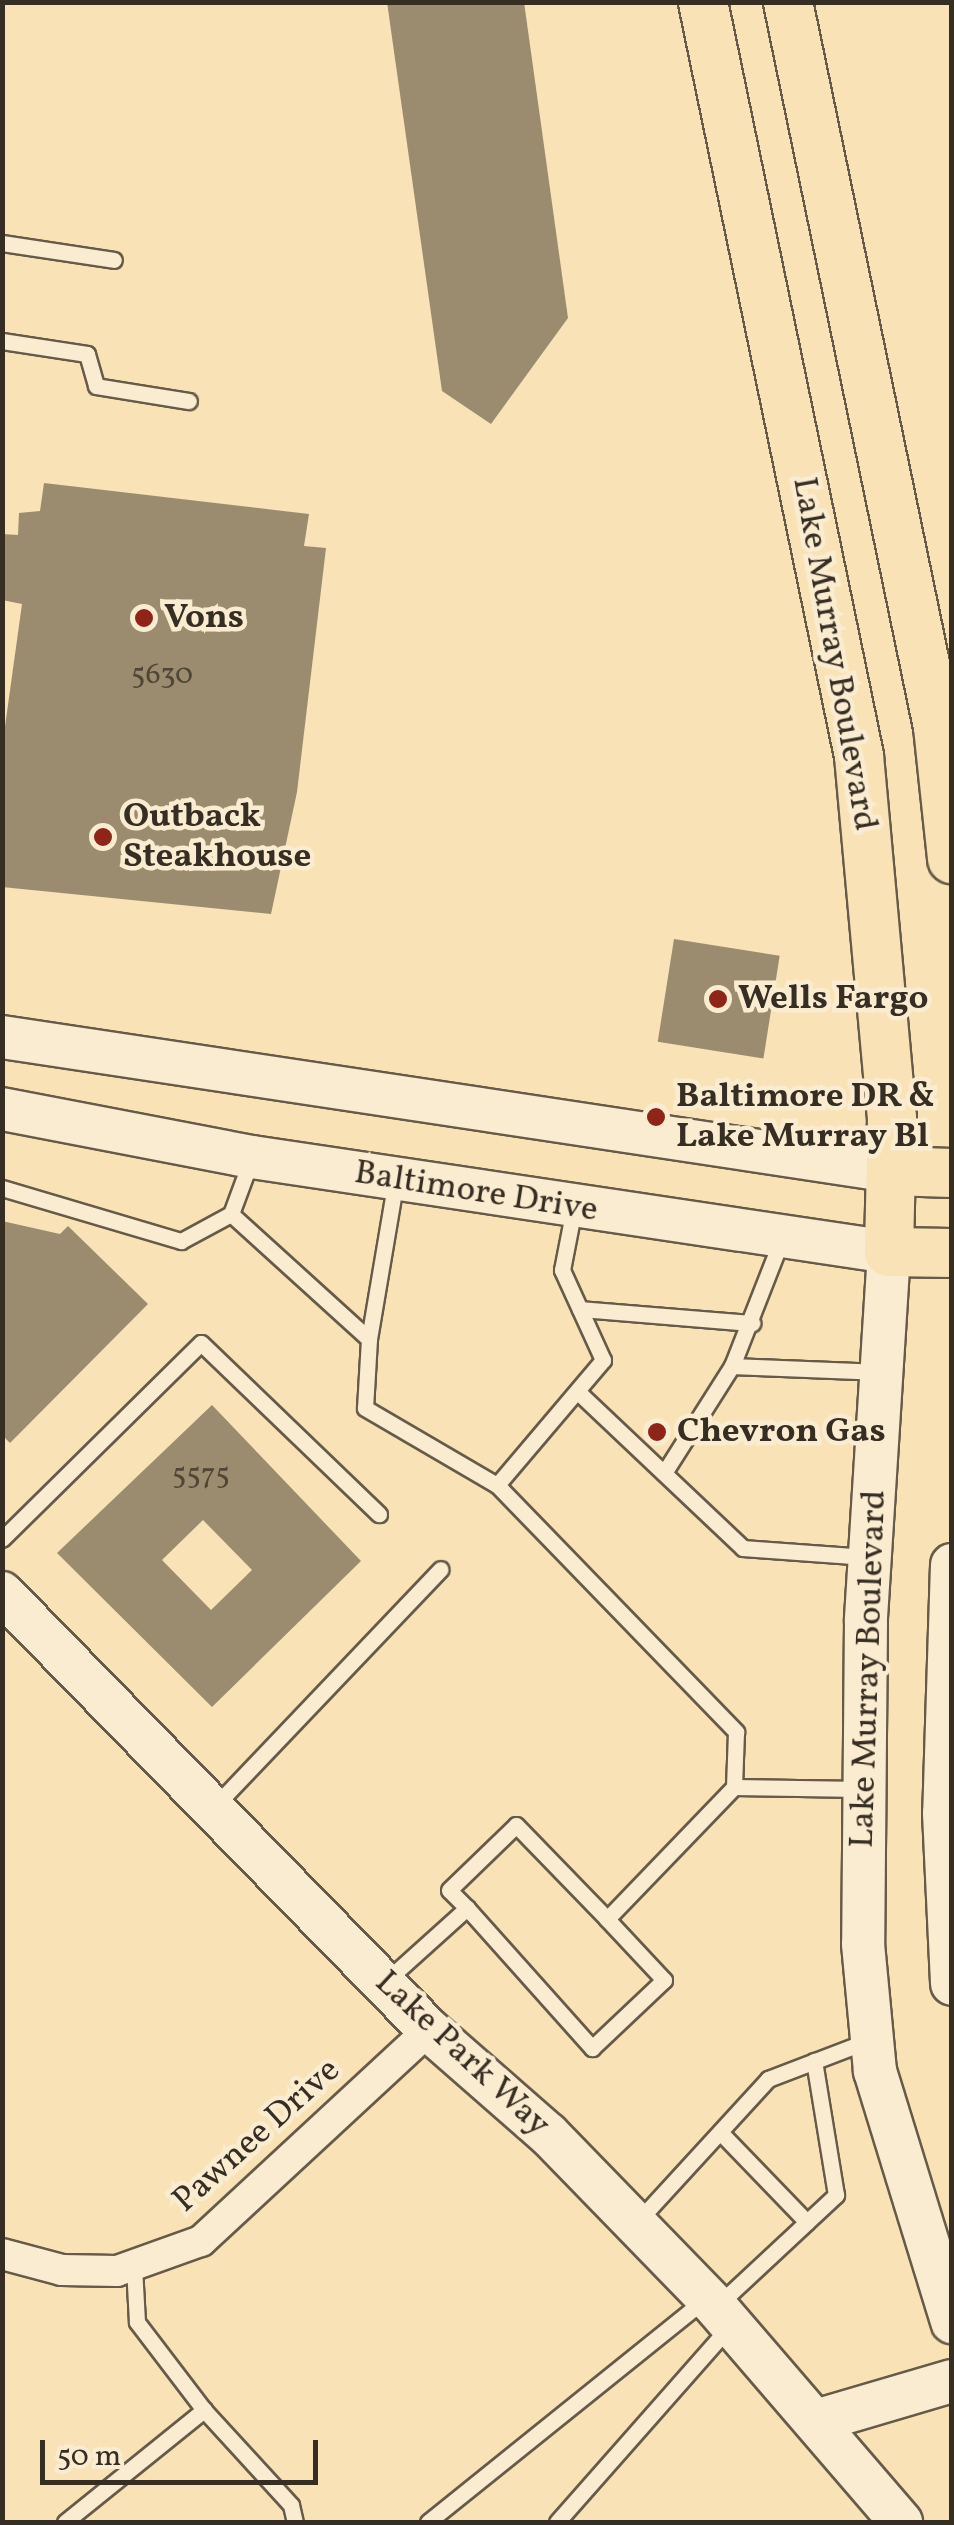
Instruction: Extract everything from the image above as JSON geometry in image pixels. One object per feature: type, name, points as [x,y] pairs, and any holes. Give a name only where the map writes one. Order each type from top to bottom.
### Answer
[{"type":"main road","name":"Lake Murray Boulevard","points":[[703,2],[859,756],[891,1171],[862,1789],[872,2039],[952,2322]]},
{"type":"main road","points":[[788,2],[945,726],[952,859]]},
{"type":"main road","points":[[2,1036],[891,1171],[952,1173]]},
{"type":"main road","name":"Baltimore Drive","points":[[2,1109],[252,1156],[781,1241],[889,1252],[952,1253]]},
{"type":"main road","points":[[952,1564],[952,1984]]},
{"type":"main road","name":"Lake Park Way","points":[[2,1592],[216,1806],[428,2030],[635,2224],[718,2310],[901,2522]]},
{"type":"main road","points":[[816,2421],[952,2380]]},
{"type":"street","name":"Pawnee Drive","points":[[2,2254],[62,2270],[134,2267],[226,2224],[428,2030]]},
{"type":"lane","points":[[2,243],[114,260]]},
{"type":"lane","points":[[2,341],[86,354],[96,386],[190,402]]},
{"type":"lane","points":[[2,1188],[182,1241],[231,1214],[252,1156]]},
{"type":"lane","points":[[396,1180],[369,1339],[365,1408],[497,1485],[736,1732],[734,1787],[607,1919]]},
{"type":"lane","points":[[497,1485],[603,1360],[562,1270],[574,1208]]},
{"type":"lane","points":[[231,1214],[369,1339]]},
{"type":"lane","points":[[664,1473],[732,1366],[781,1241]]},
{"type":"lane","points":[[580,1309],[752,1323]]},
{"type":"lane","points":[[2,1539],[201,1343],[379,1514]]},
{"type":"lane","points":[[732,1366],[884,1372]]},
{"type":"lane","points":[[578,1392],[743,1548],[870,1557]]},
{"type":"lane","points":[[216,1806],[441,1568]]},
{"type":"lane","points":[[734,1787],[862,1789]]},
{"type":"lane","points":[[516,1825],[607,1919],[664,1980],[592,2048],[449,1890],[516,1825]]},
{"type":"lane","points":[[384,1983],[467,1908]]},
{"type":"lane","points":[[635,2224],[768,2078],[872,2039]]},
{"type":"lane","points":[[558,2522],[718,2310],[836,2195],[814,2061]]},
{"type":"lane","points":[[720,2132],[807,2222]]},
{"type":"lane","points":[[134,2267],[137,2322],[204,2410],[291,2505],[295,2522]]},
{"type":"lane","points":[[428,2522],[718,2310]]},
{"type":"lane","points":[[65,2522],[204,2410]]},
{"type":"building","points":[[387,2],[524,2],[568,318],[491,424],[442,391]]},
{"type":"building","points":[[44,483],[309,514],[304,546],[326,548],[297,792],[271,914],[2,887],[2,748],[22,604],[2,600],[2,534],[18,535],[19,513],[40,511]]},
{"type":"building","name":"Wells Fargo","points":[[674,939],[780,956],[763,1058],[658,1042]]},
{"type":"building","points":[[2,1221],[60,1234],[68,1226],[148,1304],[10,1443],[2,1435]]},
{"type":"building","points":[[212,1405],[361,1561],[212,1707],[57,1553]],"holes":[[[203,1520],[252,1570],[211,1610],[162,1560]]]},
{"type":"place","name":"Vons","points":[[144,618]]},
{"type":"place","name":"Outback Steakhouse","points":[[103,837]]},
{"type":"place","name":"Wells Fargo","points":[[718,999]]},
{"type":"place","name":"Baltimore DR & Lake Murray Bl","points":[[656,1117]]},
{"type":"place","name":"Chevron Gas","points":[[657,1432]]}]
